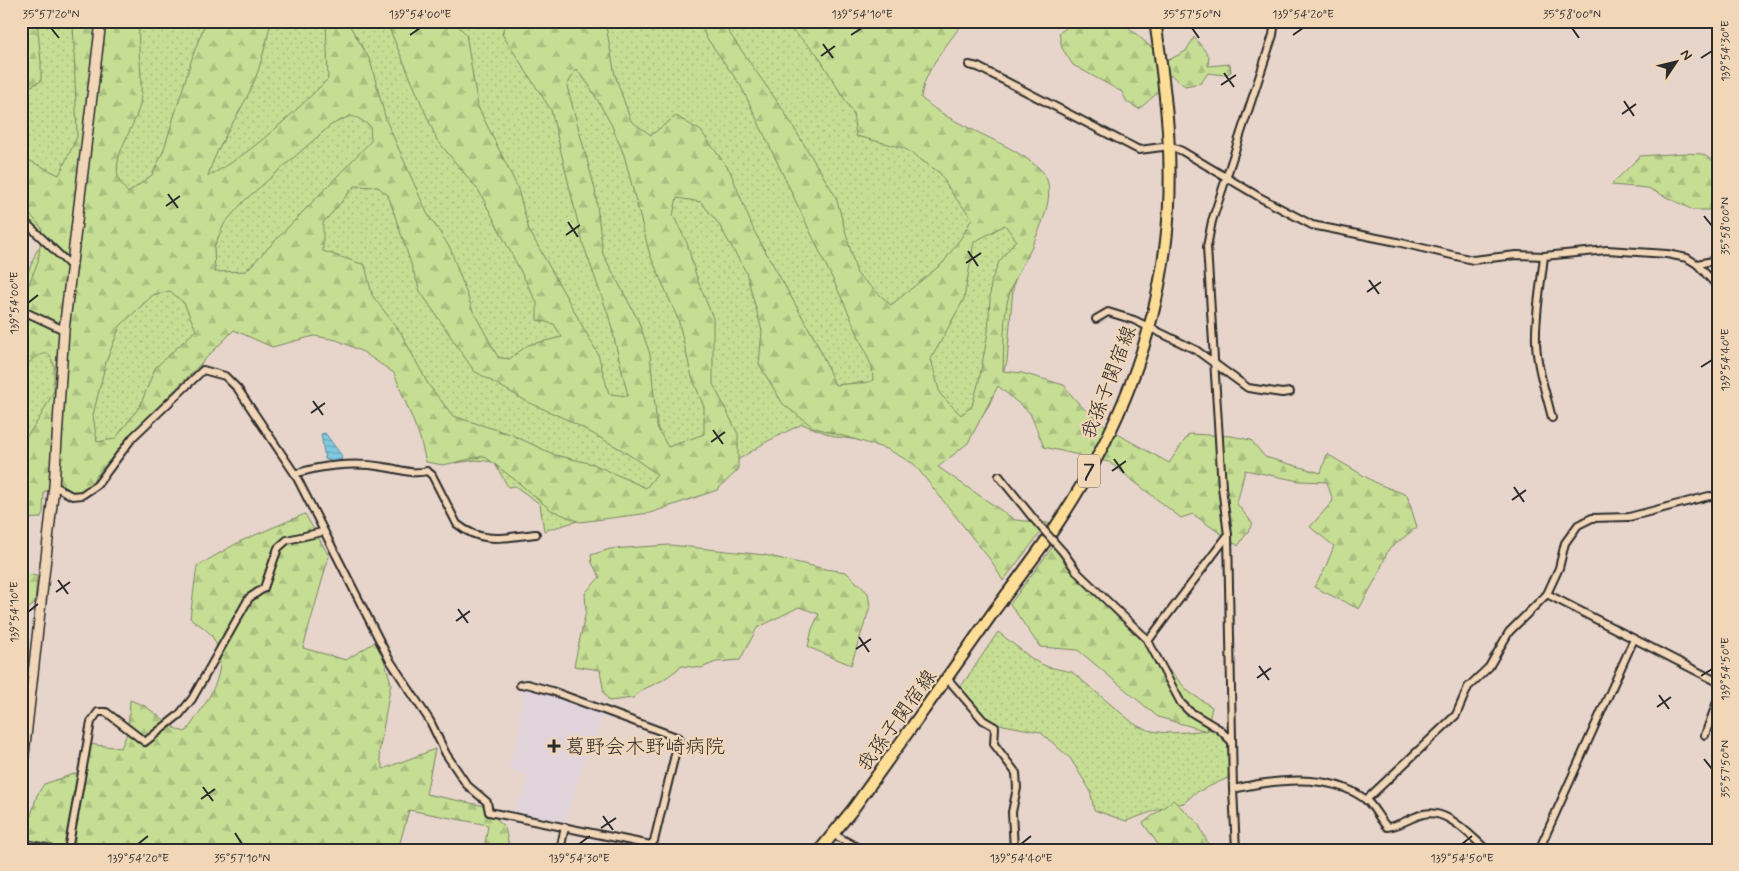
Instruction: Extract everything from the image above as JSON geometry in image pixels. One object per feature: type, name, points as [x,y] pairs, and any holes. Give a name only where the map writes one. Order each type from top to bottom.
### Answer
[{"type":"main road","name":"我孫子関宿線","points":[[820,850],[834,834],[1053,530],[1084,481],[1115,421],[1148,329],[1166,241],[1169,206],[1170,146],[1156,21]]},
{"type":"street","points":[[21,781],[54,486],[64,330],[101,21]]},
{"type":"street","points":[[1236,850],[1228,535],[1222,488],[1216,366],[1207,247],[1212,222],[1275,21]]},
{"type":"street","points":[[969,65],[978,67],[1139,150],[1170,146],[1312,225],[1473,260],[1516,255],[1544,256],[1608,250],[1644,252],[1687,258],[1697,264],[1718,287]]},
{"type":"street","points":[[21,218],[72,267]]},
{"type":"street","points":[[1544,256],[1537,312],[1536,342],[1540,371],[1552,418]]},
{"type":"street","points":[[1697,264],[1718,260]]},
{"type":"street","points":[[21,310],[64,330]]},
{"type":"street","points":[[1096,319],[1108,312],[1134,320],[1148,329],[1196,350],[1248,388],[1282,393],[1290,392]]},
{"type":"street","points":[[54,486],[72,496],[82,496],[96,485],[133,438],[203,370],[225,376],[238,389],[294,474],[322,532],[389,659],[430,721],[446,754],[467,784],[487,802],[490,812],[565,827],[650,848],[654,841],[679,738],[552,691],[527,684],[520,685]]},
{"type":"street","points":[[294,474],[320,468],[362,465],[385,467],[417,474],[427,472],[432,475],[457,524],[464,529],[487,539],[536,534]]},
{"type":"street","points":[[999,476],[1063,552],[1078,573],[1148,641],[1181,703],[1189,711],[1219,729],[1232,742]]},
{"type":"street","points":[[1366,800],[1456,715],[1468,687],[1489,667],[1509,632],[1547,594],[1559,568],[1565,544],[1578,525],[1592,518],[1629,517],[1709,496],[1718,497]]},
{"type":"street","points":[[68,850],[92,722],[98,712],[106,712],[145,742],[179,715],[192,699],[249,598],[264,588],[278,548],[287,540],[322,532]]},
{"type":"street","points":[[1148,641],[1228,535]]},
{"type":"street","points":[[1547,594],[1718,682]]},
{"type":"street","points":[[1539,850],[1634,639]]},
{"type":"street","points":[[947,678],[983,720],[995,727],[994,744],[1016,773],[1017,788],[1012,812],[1014,850]]},
{"type":"street","points":[[1705,735],[1718,699]]},
{"type":"street","points":[[1233,789],[1294,780],[1343,788],[1366,800],[1386,827],[1396,826],[1421,814],[1437,813],[1448,818],[1487,850]]},
{"type":"street","points":[[560,850],[565,827]]},
{"type":"street","points":[[834,834],[862,850]]},
{"type":"street","points":[[21,844],[50,850]]},
{"type":"shaded area","name":"葛野会木野崎病院","points":[[525,687],[605,712],[579,776],[565,824],[513,813],[518,799],[521,799],[526,788],[527,776],[508,769],[519,735],[522,688]]},
{"type":"green space","points":[[21,21],[793,21],[1021,222],[1007,362],[989,405],[976,425],[867,441],[836,437],[802,424],[766,442],[736,461],[607,512],[544,531],[540,504],[515,486],[508,487],[494,462],[477,460],[455,463],[422,385],[270,295],[203,360],[198,370],[145,424],[91,485],[83,491],[21,479],[21,290],[36,252],[46,239],[21,216]]},
{"type":"green space","points":[[21,21],[37,21],[41,81],[32,86],[21,83]]},
{"type":"green space","points":[[73,21],[131,21],[139,27],[140,104],[121,149],[117,168],[119,179],[128,193],[152,175],[163,152],[194,52],[206,21],[271,21],[255,80],[220,146],[208,176],[256,145],[328,79],[326,21],[347,21],[370,60],[386,120],[427,213],[450,248],[473,311],[498,357],[509,359],[528,345],[562,337],[554,324],[537,320],[537,303],[479,191],[437,140],[386,21],[453,21],[466,34],[478,107],[517,186],[529,230],[598,354],[609,394],[628,396],[609,317],[583,244],[551,110],[502,34],[506,21],[605,21],[615,75],[631,121],[651,135],[676,116],[701,131],[730,171],[754,231],[817,343],[835,385],[869,382],[873,380],[872,367],[845,305],[741,86],[706,37],[701,23],[721,21],[783,110],[836,197],[857,274],[891,305],[943,263],[963,235],[972,218],[953,195],[940,173],[904,148],[856,136],[853,113],[817,54],[783,21],[958,21],[959,28],[930,70],[921,98],[949,118],[1011,149],[1039,168],[1047,180],[1049,195],[1046,212],[1039,230],[1009,295],[1005,322],[1003,371],[1022,373],[1064,385],[1074,398],[1098,421],[1169,463],[1189,434],[1231,436],[1251,440],[1265,457],[1321,473],[1327,454],[1378,484],[1407,495],[1417,527],[1388,550],[1378,575],[1359,609],[1314,587],[1324,571],[1334,546],[1310,527],[1333,501],[1327,482],[1299,481],[1245,470],[1237,504],[1253,524],[1238,546],[1193,514],[1181,518],[1109,462],[1044,447],[1030,413],[998,386],[968,443],[938,467],[1015,520],[1048,523],[1003,581],[992,562],[914,464],[887,449],[813,427],[783,404],[759,364],[762,331],[746,272],[718,223],[701,202],[677,198],[673,215],[687,243],[697,279],[713,318],[713,384],[738,434],[738,470],[717,490],[650,513],[580,522],[551,510],[484,456],[443,465],[426,462],[420,438],[394,373],[363,352],[337,340],[314,336],[272,347],[234,330],[139,426],[97,475],[88,489],[73,493],[44,491],[43,513],[40,518],[21,519],[21,444],[39,419],[54,391],[54,365],[49,354],[45,354],[33,359],[21,372],[21,292],[26,291],[38,262],[42,228],[28,212],[21,209],[21,154],[24,158],[59,175],[77,137]],"holes":[[[576,69],[589,85],[611,124],[624,155],[650,255],[678,319],[692,377],[704,407],[704,434],[668,447],[657,427],[650,354],[638,320],[603,254],[595,189],[567,86]],[[350,116],[358,118],[370,126],[371,141],[246,271],[215,272],[214,247],[224,224],[244,201],[331,125]],[[355,186],[378,187],[388,195],[420,291],[474,371],[528,402],[570,421],[622,450],[657,474],[646,488],[593,464],[555,455],[510,434],[453,416],[428,384],[401,333],[372,295],[365,265],[323,251],[323,223]],[[1005,225],[1016,240],[999,262],[991,282],[988,332],[979,381],[972,406],[961,415],[940,394],[931,359],[964,299],[974,242]],[[170,291],[184,303],[196,330],[155,368],[140,406],[115,439],[97,442],[93,415],[106,362],[120,326],[153,295]]]},
{"type":"green space","points":[[1076,21],[1106,21],[1127,26],[1167,61],[1186,51],[1194,37],[1209,56],[1208,66],[1230,64],[1231,72],[1225,75],[1208,73],[1201,83],[1185,86],[1171,75],[1154,96],[1139,109],[1127,102],[1122,92],[1073,65],[1062,48],[1059,33]]},
{"type":"green space","points":[[1685,153],[1702,154],[1718,164],[1718,210],[1693,210],[1648,188],[1611,185],[1640,156]]},
{"type":"green space","points":[[305,514],[329,556],[303,648],[346,660],[375,642],[384,660],[391,683],[379,753],[383,769],[435,749],[426,794],[485,806],[505,828],[510,850],[484,850],[488,825],[409,810],[398,850],[21,850],[37,795],[44,784],[83,771],[89,744],[121,748],[128,731],[130,700],[145,706],[178,730],[186,732],[209,698],[219,673],[220,660],[218,647],[211,635],[190,618],[197,566],[241,541]]},
{"type":"green space","points":[[670,545],[765,555],[846,572],[868,593],[870,607],[851,665],[808,647],[812,629],[819,614],[799,607],[757,628],[740,660],[716,662],[701,668],[682,666],[663,680],[642,690],[633,698],[609,701],[604,693],[600,670],[574,666],[586,611],[585,593],[600,577],[592,563],[591,555],[610,549]]},
{"type":"green space","points":[[1054,545],[1189,692],[1212,707],[1207,731],[1158,717],[1078,650],[1040,647],[1010,604]]},
{"type":"green space","points":[[21,573],[37,576],[35,603],[21,615]]},
{"type":"green space","points":[[998,632],[1035,661],[1048,667],[1072,672],[1133,723],[1142,728],[1174,733],[1217,729],[1230,743],[1230,777],[1195,793],[1184,803],[1165,807],[1126,821],[1094,810],[1090,790],[1070,758],[1040,732],[988,722],[969,702],[960,688]]},
{"type":"green space","points":[[1173,800],[1198,823],[1211,850],[1162,850],[1143,823]]},
{"type":"water","points":[[325,433],[342,456],[341,461],[332,462],[325,459],[321,434]]},
{"type":"place","name":"葛野会木野崎病院","points":[[554,746]]}]
